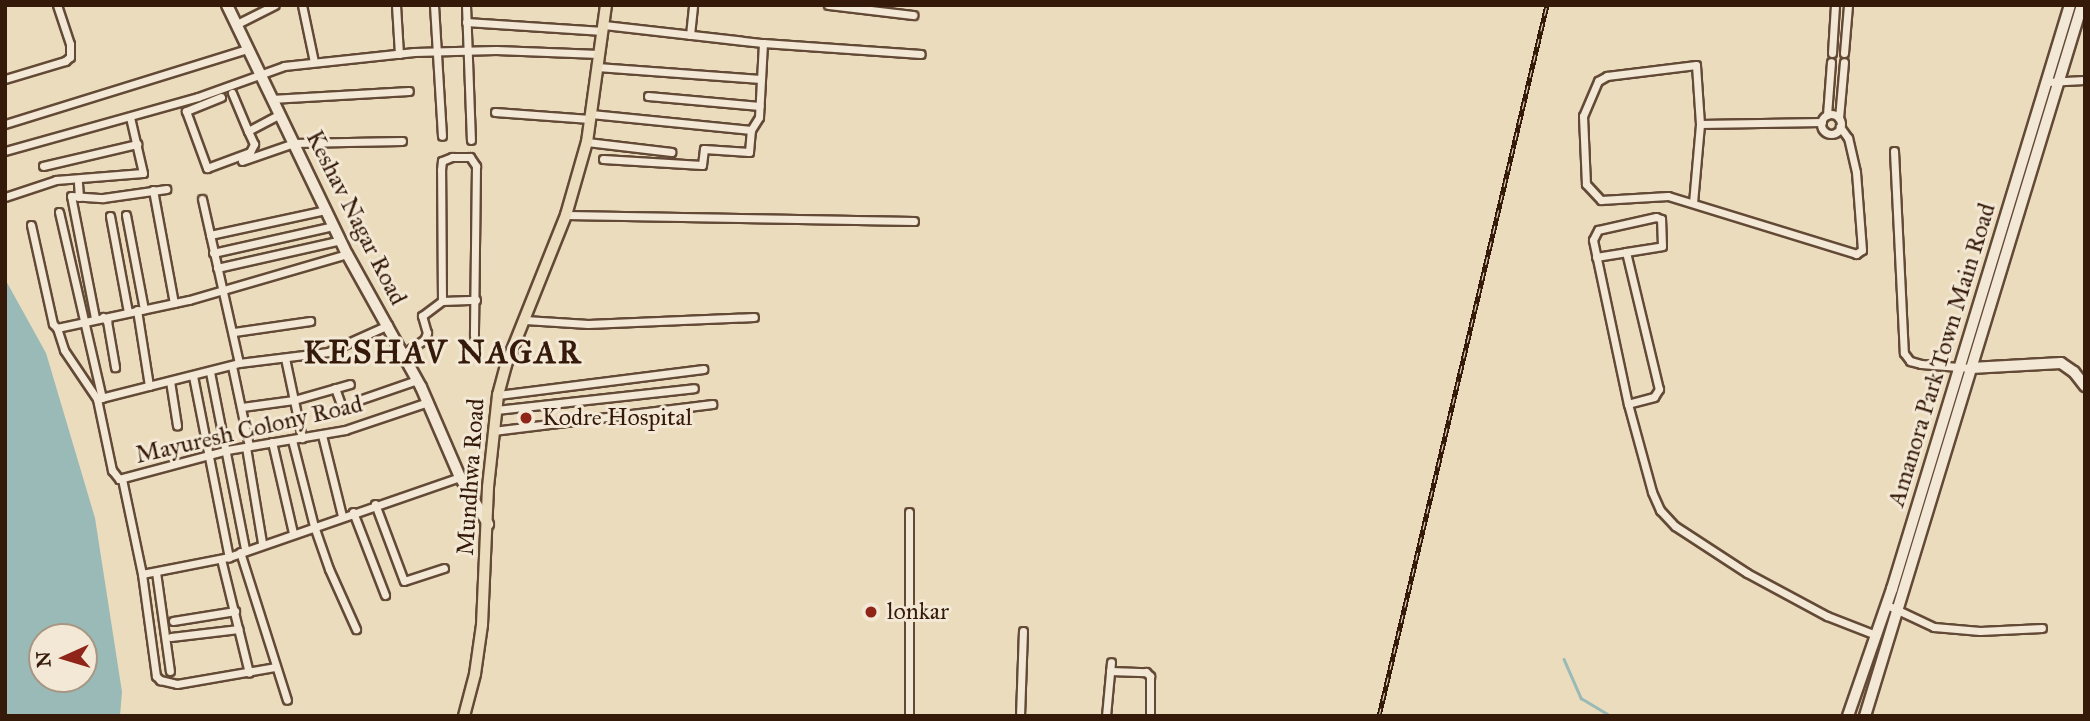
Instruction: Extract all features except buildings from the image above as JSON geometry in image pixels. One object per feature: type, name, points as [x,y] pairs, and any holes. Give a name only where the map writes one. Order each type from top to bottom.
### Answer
[{"type":"main road","name":"Keshav Nagar Road","points":[[227,5],[347,254],[417,380],[460,477],[488,524]]},
{"type":"main road","name":"Mundhwa Road","points":[[464,716],[475,674],[498,396],[506,365],[566,215],[587,142],[606,5]]},
{"type":"main road","name":"Amanora Park Town Main Road","points":[[1848,716],[1887,605],[2070,5]]},
{"type":"main road","name":"Amanora Park Town Main Road","points":[[1866,716],[2082,5]]},
{"type":"main road","points":[[1971,368],[2061,363],[2074,372],[2085,386]]},
{"type":"street","points":[[5,79],[65,61],[70,57],[70,44],[57,5]]},
{"type":"street","points":[[237,24],[275,5]]},
{"type":"street","points":[[302,5],[314,62]]},
{"type":"street","points":[[396,5],[399,54]]},
{"type":"street","points":[[434,5],[442,136]]},
{"type":"street","points":[[466,5],[471,140]]},
{"type":"street","points":[[690,34],[692,5]]},
{"type":"street","points":[[828,5],[913,15]]},
{"type":"street","points":[[1835,5],[1828,111],[1822,122],[1823,128],[1830,133],[1840,127]]},
{"type":"street","points":[[1693,203],[1700,124],[1698,69],[1692,64],[1607,76],[1598,81],[1583,116],[1586,184],[1601,200],[1642,200],[1663,195],[1848,253],[1860,253],[1856,172],[1848,138],[1840,127],[1839,118],[1848,5]]},
{"type":"street","points":[[466,22],[690,34],[763,43],[921,54]]},
{"type":"street","points":[[495,112],[751,130],[757,125],[760,106],[763,43]]},
{"type":"street","points":[[5,124],[247,48]]},
{"type":"street","points":[[5,150],[198,97],[284,66],[437,51],[599,54]]},
{"type":"street","points":[[1831,60],[1844,60]]},
{"type":"street","points":[[597,67],[761,79]]},
{"type":"street","points":[[2046,82],[2085,80]]},
{"type":"street","points":[[270,99],[409,91]]},
{"type":"street","points":[[221,97],[192,108],[185,115],[207,169],[250,152],[254,144],[232,93]]},
{"type":"street","points":[[648,96],[760,106]]},
{"type":"street","points":[[1828,111],[1840,107]]},
{"type":"street","points":[[1828,111],[1839,118]]},
{"type":"street","points":[[248,131],[278,115]]},
{"type":"street","points":[[5,197],[56,180],[139,174],[143,170],[130,117]]},
{"type":"street","points":[[1700,124],[1822,122]]},
{"type":"street","points":[[603,159],[702,165],[704,149],[749,152],[751,130]]},
{"type":"street","points":[[242,161],[294,143],[402,141]]},
{"type":"street","points":[[587,142],[671,152]]},
{"type":"street","points":[[43,166],[137,144]]},
{"type":"street","points":[[1894,151],[1904,353],[1910,361],[1959,369],[1971,368]]},
{"type":"street","points":[[442,301],[442,161],[452,157],[470,157],[475,166],[474,335]]},
{"type":"street","points":[[78,183],[79,197]]},
{"type":"street","points":[[99,318],[71,196],[103,198],[166,189]]},
{"type":"street","points":[[153,190],[174,303]]},
{"type":"street","points":[[202,199],[234,332],[235,365],[262,543]]},
{"type":"street","points":[[210,235],[326,210]]},
{"type":"street","name":"Mayuresh Colony Road","points":[[59,212],[71,259],[112,470],[122,480],[227,450],[322,435],[428,402]]},
{"type":"street","points":[[126,215],[149,386]]},
{"type":"street","points":[[566,215],[914,221]]},
{"type":"street","points":[[110,216],[128,312]]},
{"type":"street","points":[[1597,257],[1662,246],[1661,219],[1656,217],[1598,230],[1593,240],[1628,404],[1651,492],[1660,510],[1675,526],[1747,573],[1828,616],[1876,637]]},
{"type":"street","points":[[31,225],[52,324],[57,328],[64,349],[99,399],[235,365],[328,352],[388,325]]},
{"type":"street","points":[[214,253],[334,226]]},
{"type":"street","points":[[217,268],[341,240]]},
{"type":"street","points":[[1626,252],[1659,389],[1654,397],[1628,404]]},
{"type":"street","points":[[57,328],[223,291],[347,254]]},
{"type":"street","points":[[71,259],[84,257]]},
{"type":"street","points":[[403,354],[424,340],[427,333],[422,316],[442,301],[476,300]]},
{"type":"street","points":[[524,320],[588,324],[754,317]]},
{"type":"street","points":[[99,318],[107,321],[115,367]]},
{"type":"street","points":[[234,332],[310,321]]},
{"type":"street","points":[[285,358],[302,438]]},
{"type":"street","points":[[498,396],[703,369]]},
{"type":"street","points":[[210,372],[227,450],[243,551],[275,667],[287,700]]},
{"type":"street","points":[[193,376],[225,558],[249,673]]},
{"type":"street","points":[[359,400],[417,380]]},
{"type":"street","points":[[170,381],[177,425]]},
{"type":"street","points":[[242,407],[294,400],[350,384]]},
{"type":"street","points":[[335,388],[340,402]]},
{"type":"street","points":[[496,410],[694,388]]},
{"type":"street","points":[[493,431],[712,404]]},
{"type":"street","points":[[322,435],[342,516]]},
{"type":"street","points":[[292,440],[314,526],[329,569],[356,629]]},
{"type":"street","points":[[272,442],[293,533]]},
{"type":"street","points":[[142,574],[225,558],[375,504],[460,477]]},
{"type":"street","points":[[122,480],[142,574],[154,671],[160,680],[177,684],[275,667]]},
{"type":"street","points":[[375,504],[404,581],[444,568]]},
{"type":"street","points":[[354,512],[385,594]]},
{"type":"street","points":[[909,512],[909,716]]},
{"type":"street","points":[[156,572],[170,671]]},
{"type":"street","points":[[1887,605],[1934,626],[1980,631],[2042,628]]},
{"type":"street","points":[[173,621],[235,611]]},
{"type":"street","points":[[171,637],[239,629]]},
{"type":"street","points":[[1020,716],[1023,631]]},
{"type":"street","points":[[1106,716],[1111,666],[1146,672],[1150,676],[1150,716]]},
{"type":"water","points":[[5,279],[46,353],[95,518],[122,692],[120,716],[5,716]]},
{"type":"waterway","points":[[1564,659],[1581,698],[1611,716]]},
{"type":"railway","points":[[1379,716],[1547,5]]},
{"type":"place","name":"Kodre Hospital","points":[[526,418]]},
{"type":"place","name":"lonkar","points":[[871,612]]},
{"type":"district","name":"KESHAV NAGAR","points":[[443,353]]}]
